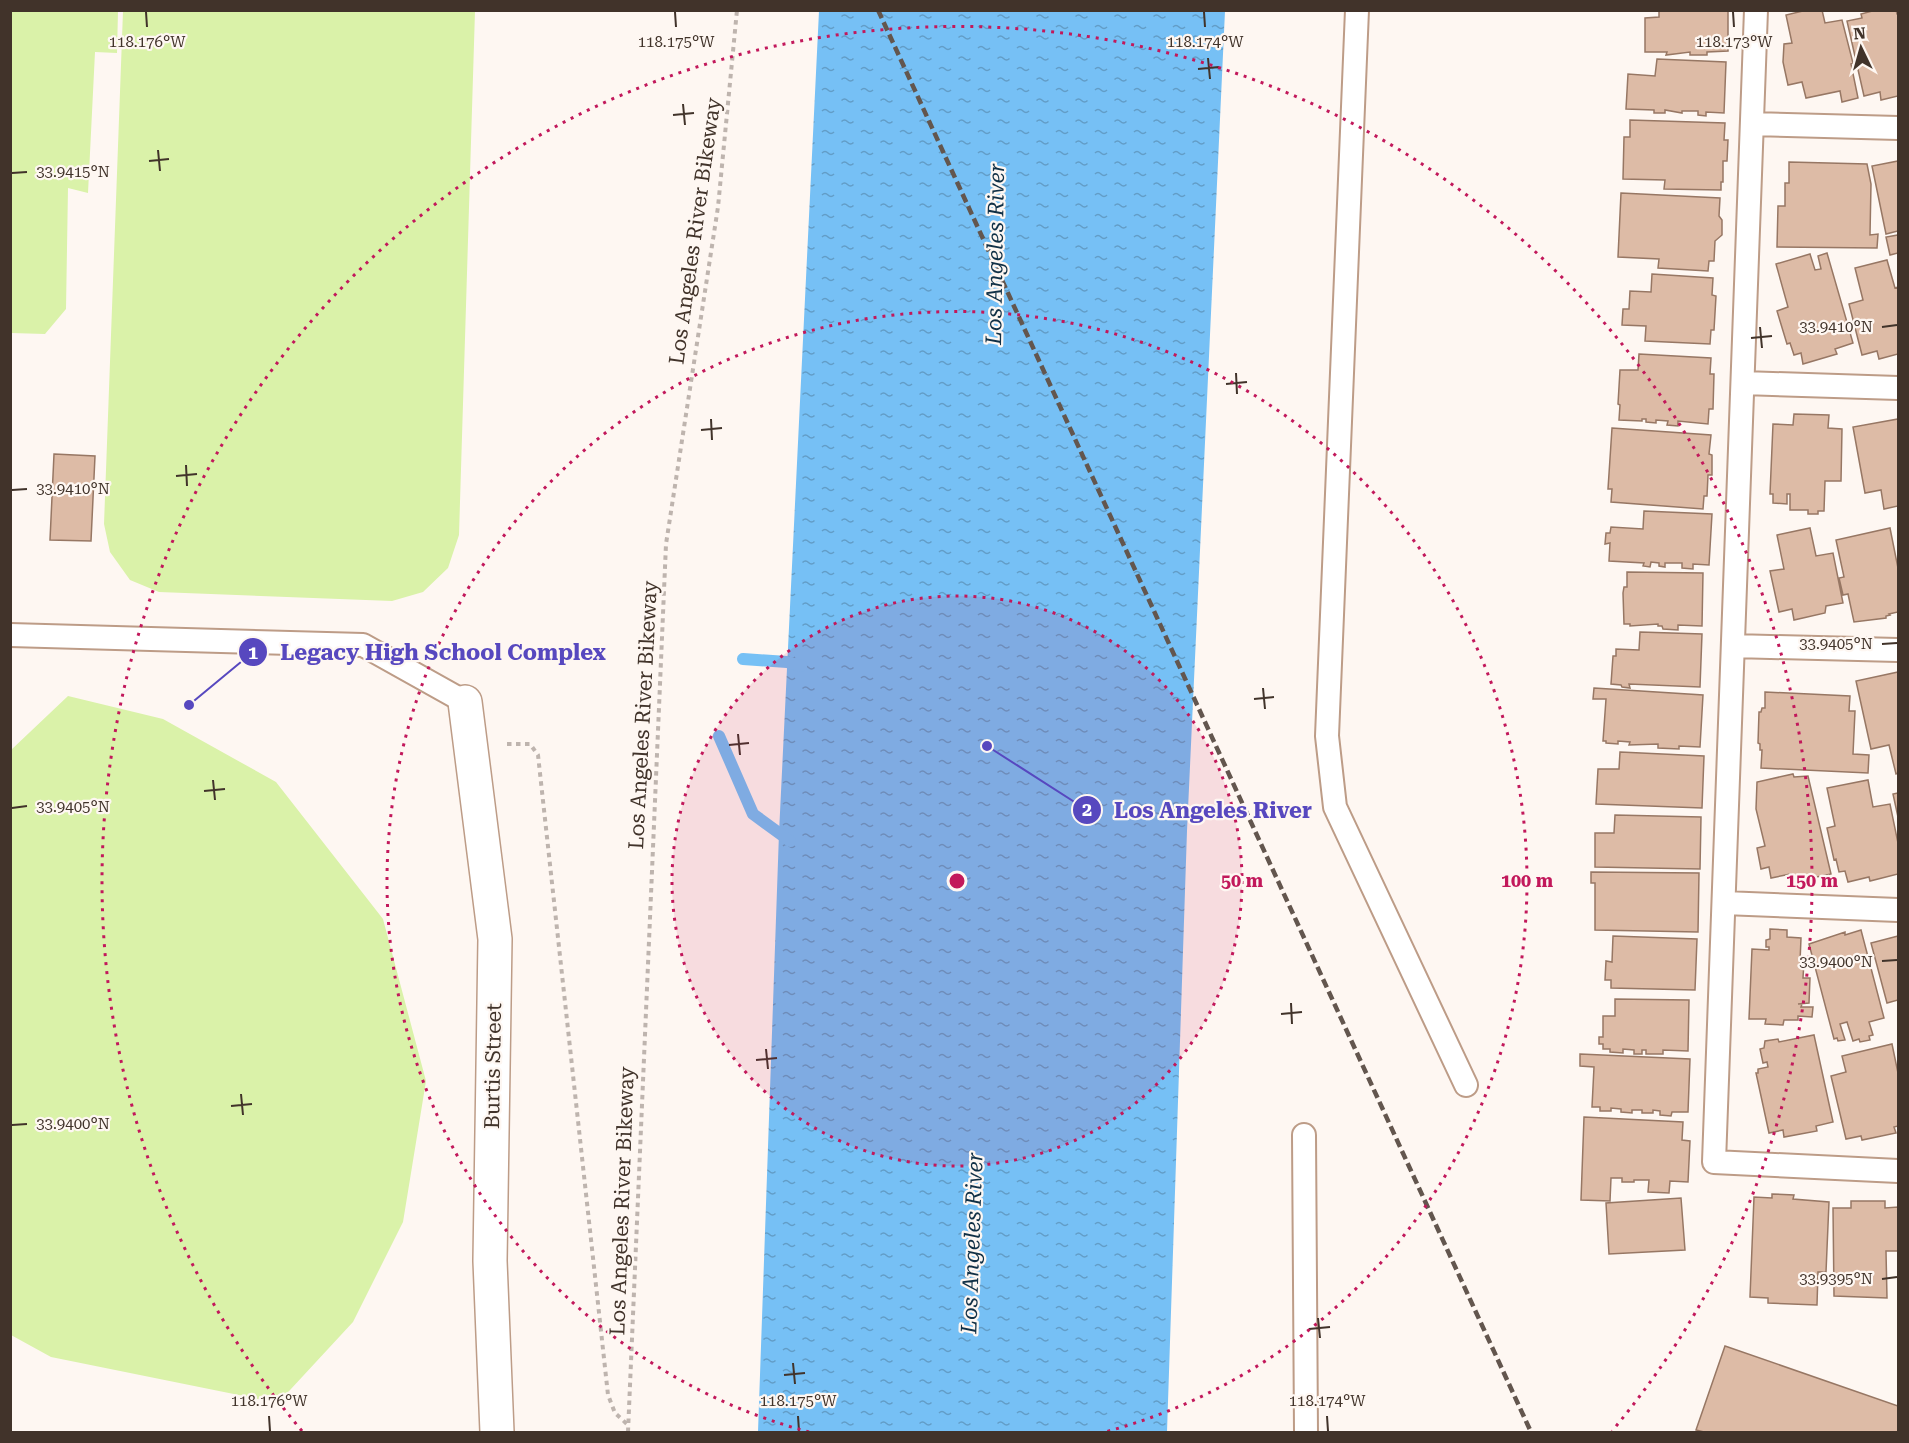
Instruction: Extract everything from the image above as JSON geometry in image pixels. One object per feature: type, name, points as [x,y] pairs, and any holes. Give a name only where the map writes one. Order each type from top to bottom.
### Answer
[{"type":"street","name":"Burtis Street","points":[[465,702],[495,939],[490,1261],[497,1432]]},
{"type":"lane","points":[[1357,10],[1327,736],[1335,807],[1466,1085]]},
{"type":"lane","points":[[1756,10],[1714,1162],[1899,1171]]},
{"type":"lane","points":[[1752,124],[1899,129]]},
{"type":"lane","points":[[1743,383],[1899,387]]},
{"type":"lane","points":[[10,635],[363,645],[465,702]]},
{"type":"lane","points":[[1733,646],[1899,650]]},
{"type":"lane","points":[[1724,903],[1899,910]]},
{"type":"lane","points":[[1304,1135],[1306,1432]]},
{"type":"path","name":"Los Angeles River Bikeway","points":[[627,1432],[666,544],[718,207],[737,10]]},
{"type":"path","name":"Los Angeles River Bikeway","points":[[470,743],[530,744],[538,755],[608,1395],[615,1413],[628,1425]]},
{"type":"green space","points":[[11,10],[118,11],[117,53],[95,52],[88,193],[68,188],[66,309],[45,334],[11,333]]},
{"type":"green space","points":[[123,11],[475,11],[459,535],[448,568],[423,592],[392,601],[159,592],[130,580],[110,552],[104,524]]},
{"type":"green space","points":[[68,696],[163,719],[276,782],[383,919],[426,1081],[403,1222],[353,1322],[278,1403],[51,1357],[11,1335],[11,750]]},
{"type":"water","name":"Los Angeles River","points":[[819,11],[1225,11],[1187,831],[1167,1432],[758,1432],[779,833]]},
{"type":"building","points":[[1659,10],[1728,10],[1728,51],[1707,52],[1707,55],[1690,55],[1690,52],[1666,55],[1667,52],[1645,52],[1645,18],[1659,17]]},
{"type":"building","points":[[1807,10],[1822,10],[1825,23],[1842,20],[1853,63],[1851,64],[1858,98],[1842,102],[1840,91],[1806,98],[1802,82],[1788,85],[1783,62],[1784,44],[1792,43],[1786,15]]},
{"type":"building","points":[[1876,10],[1896,10],[1898,14],[1898,96],[1881,100],[1880,92],[1864,96],[1847,21],[1862,18],[1861,14]]},
{"type":"building","points":[[1657,59],[1726,62],[1724,113],[1706,112],[1706,116],[1698,115],[1698,111],[1682,111],[1682,113],[1665,110],[1665,113],[1654,113],[1654,110],[1626,109],[1628,74],[1655,76]]},
{"type":"building","points":[[1630,120],[1725,123],[1724,140],[1728,140],[1727,161],[1723,161],[1721,190],[1664,189],[1665,180],[1623,179],[1624,137],[1630,137]]},
{"type":"building","points":[[1898,161],[1898,231],[1886,234],[1872,166]]},
{"type":"building","points":[[1789,162],[1867,164],[1871,184],[1870,235],[1878,234],[1877,248],[1777,247],[1778,206],[1785,206],[1785,183],[1789,183]]},
{"type":"building","points":[[1621,193],[1720,198],[1719,216],[1722,220],[1722,235],[1715,241],[1714,261],[1709,261],[1708,271],[1658,268],[1659,259],[1618,257]]},
{"type":"building","points":[[1898,235],[1898,253],[1890,255],[1886,237]]},
{"type":"building","points":[[1827,253],[1853,343],[1835,349],[1837,354],[1803,364],[1801,353],[1794,355],[1790,343],[1787,344],[1777,311],[1788,307],[1776,264],[1810,254],[1815,270],[1821,269],[1818,256]]},
{"type":"building","points":[[1887,260],[1895,288],[1898,287],[1898,354],[1879,359],[1877,351],[1862,355],[1849,304],[1863,300],[1855,268]]},
{"type":"building","points":[[1652,274],[1713,278],[1712,295],[1716,296],[1714,330],[1711,330],[1710,344],[1645,341],[1646,326],[1622,325],[1623,309],[1629,309],[1630,291],[1651,292]]},
{"type":"building","points":[[1639,354],[1711,358],[1710,374],[1714,374],[1713,409],[1709,409],[1708,424],[1678,421],[1678,426],[1667,425],[1668,421],[1656,420],[1656,423],[1646,422],[1646,419],[1642,421],[1619,420],[1620,370],[1638,370]]},
{"type":"building","points":[[1794,414],[1829,415],[1828,428],[1842,429],[1841,481],[1825,481],[1824,511],[1818,511],[1818,514],[1808,514],[1808,510],[1790,510],[1790,494],[1787,494],[1787,504],[1773,503],[1773,494],[1770,494],[1773,424],[1793,425]]},
{"type":"building","points":[[1898,419],[1898,506],[1884,509],[1881,490],[1865,493],[1853,427]]},
{"type":"building","points":[[1612,428],[1711,435],[1709,454],[1712,455],[1712,475],[1708,475],[1707,496],[1704,496],[1703,509],[1611,502],[1612,489],[1608,489]]},
{"type":"building","points":[[54,454],[95,456],[91,541],[50,540]]},
{"type":"building","points":[[1644,511],[1712,514],[1709,565],[1693,564],[1693,569],[1682,568],[1682,563],[1665,563],[1665,567],[1651,562],[1650,567],[1643,566],[1644,563],[1609,561],[1610,543],[1605,544],[1606,533],[1610,533],[1611,527],[1643,529]]},
{"type":"building","points":[[1810,528],[1816,556],[1833,553],[1843,603],[1826,606],[1825,613],[1794,620],[1792,609],[1779,612],[1770,571],[1784,569],[1777,535]]},
{"type":"building","points":[[1890,528],[1898,568],[1898,612],[1889,614],[1886,618],[1854,622],[1848,594],[1843,595],[1839,578],[1844,577],[1836,540]]},
{"type":"building","points":[[1627,572],[1703,573],[1702,626],[1678,625],[1678,630],[1663,629],[1658,624],[1630,626],[1630,624],[1624,624],[1623,593],[1624,587],[1627,587]]},
{"type":"building","points":[[1640,632],[1702,634],[1700,687],[1629,684],[1630,688],[1611,684],[1613,656],[1616,656],[1616,649],[1639,650]]},
{"type":"building","points":[[1898,672],[1898,773],[1896,774],[1889,745],[1871,749],[1856,681]]},
{"type":"building","points":[[1594,688],[1703,695],[1700,747],[1679,746],[1679,749],[1658,748],[1658,744],[1629,745],[1630,742],[1618,741],[1618,744],[1606,743],[1603,741],[1606,699],[1593,699]]},
{"type":"building","points":[[1765,692],[1850,696],[1849,711],[1855,711],[1853,754],[1869,755],[1868,773],[1761,768],[1762,750],[1758,743],[1759,712],[1765,708]]},
{"type":"building","points":[[1620,752],[1704,756],[1702,808],[1596,804],[1598,769],[1619,769]]},
{"type":"building","points":[[1793,774],[1794,777],[1808,776],[1831,874],[1793,882],[1791,874],[1771,878],[1769,867],[1761,869],[1757,848],[1765,846],[1756,809],[1757,782]]},
{"type":"building","points":[[1868,780],[1873,807],[1890,804],[1898,843],[1898,874],[1870,881],[1869,877],[1848,882],[1845,871],[1839,872],[1836,859],[1834,860],[1827,828],[1835,826],[1827,788]]},
{"type":"building","points":[[1898,793],[1898,817],[1893,794]]},
{"type":"building","points":[[1615,815],[1701,817],[1700,869],[1595,867],[1595,833],[1614,833]]},
{"type":"building","points":[[1591,872],[1699,873],[1698,932],[1595,930],[1595,883],[1591,883]]},
{"type":"building","points":[[1770,929],[1787,930],[1787,937],[1801,938],[1800,962],[1804,962],[1803,978],[1810,978],[1809,1003],[1798,1004],[1802,1004],[1801,1007],[1813,1007],[1812,1017],[1798,1016],[1798,1020],[1784,1020],[1783,1025],[1765,1024],[1766,1019],[1749,1019],[1752,949],[1769,950],[1769,947],[1766,947],[1766,940],[1770,939]]},
{"type":"building","points":[[1861,930],[1884,1018],[1869,1022],[1873,1035],[1869,1036],[1870,1040],[1860,1042],[1859,1039],[1853,1041],[1847,1022],[1840,1024],[1845,1040],[1838,1041],[1837,1038],[1834,1039],[1809,944],[1845,932],[1845,935]]},
{"type":"building","points":[[1613,936],[1697,939],[1695,990],[1611,988],[1611,980],[1605,980],[1606,961],[1612,962]]},
{"type":"building","points":[[1898,936],[1898,1000],[1887,1003],[1871,943]]},
{"type":"building","points":[[1615,999],[1689,1000],[1688,1051],[1663,1050],[1663,1054],[1646,1054],[1646,1050],[1642,1050],[1642,1054],[1634,1054],[1634,1050],[1623,1049],[1623,1053],[1603,1049],[1603,1044],[1599,1044],[1599,1037],[1603,1037],[1603,1016],[1615,1016]]},
{"type":"building","points":[[1814,1035],[1833,1122],[1816,1126],[1817,1131],[1784,1137],[1783,1130],[1769,1133],[1756,1073],[1758,1069],[1768,1067],[1767,1062],[1763,1063],[1760,1049],[1764,1048],[1765,1041],[1778,1039],[1779,1042]]},
{"type":"building","points":[[1892,1044],[1898,1073],[1898,1126],[1894,1127],[1896,1133],[1862,1140],[1861,1136],[1846,1139],[1831,1076],[1846,1072],[1842,1056]]},
{"type":"building","points":[[1580,1054],[1690,1059],[1688,1112],[1672,1112],[1671,1116],[1660,1115],[1660,1111],[1653,1110],[1653,1113],[1642,1113],[1642,1110],[1632,1110],[1632,1113],[1611,1108],[1611,1111],[1600,1111],[1600,1107],[1592,1107],[1594,1067],[1580,1066]]},
{"type":"building","points":[[1584,1117],[1683,1122],[1682,1140],[1690,1141],[1688,1182],[1670,1181],[1669,1193],[1648,1192],[1649,1180],[1622,1182],[1622,1178],[1611,1178],[1610,1201],[1581,1200]]},
{"type":"building","points":[[1772,1194],[1794,1195],[1793,1199],[1829,1202],[1826,1272],[1818,1272],[1817,1305],[1768,1303],[1768,1298],[1750,1297],[1754,1197],[1772,1198]]},
{"type":"building","points":[[1681,1198],[1685,1250],[1609,1254],[1606,1203]]},
{"type":"building","points":[[1851,1201],[1885,1201],[1885,1208],[1898,1207],[1898,1251],[1886,1251],[1887,1298],[1834,1296],[1833,1208],[1851,1208]]},
{"type":"building","points":[[1725,1346],[1898,1406],[1898,1432],[1704,1432],[1696,1430]]},
{"type":"waterway","points":[[743,659],[787,662],[801,666]]},
{"type":"waterway","points":[[719,736],[753,814],[790,841]]},
{"type":"railway","points":[[878,10],[1531,1432]]},
{"type":"place","name":"Legacy High School Complex","points":[[189,705]]},
{"type":"place","name":"Los Angeles River","points":[[987,746]]}]
